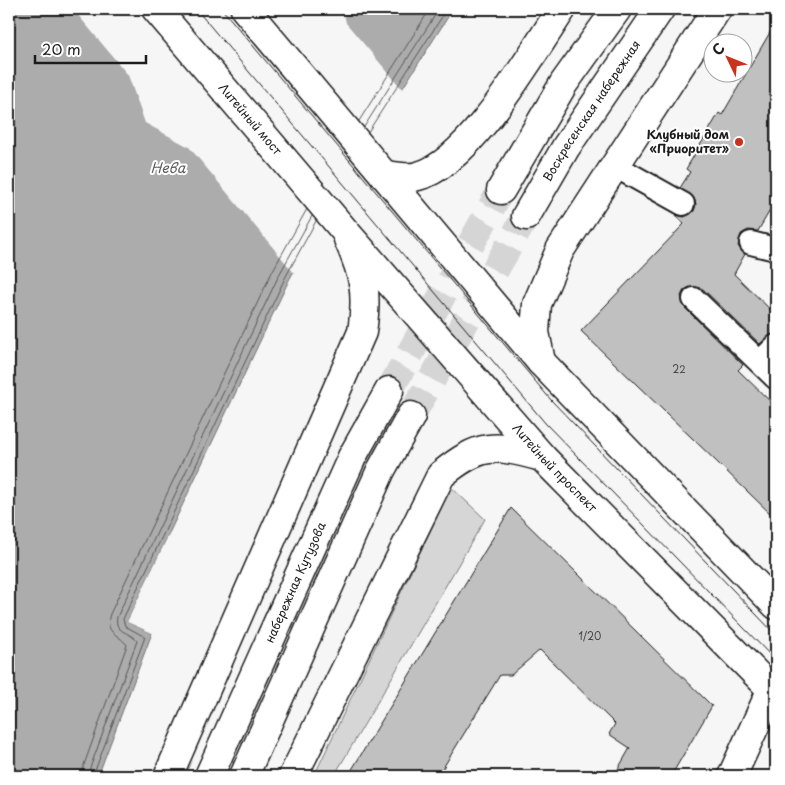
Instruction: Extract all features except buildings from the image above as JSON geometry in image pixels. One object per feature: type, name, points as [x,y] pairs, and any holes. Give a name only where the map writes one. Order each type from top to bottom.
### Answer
[{"type":"main road","name":"Литейный мост","points":[[156,9],[344,230]]},
{"type":"main road","points":[[245,9],[541,362],[776,605]]},
{"type":"main road","points":[[384,175],[418,177],[446,164],[466,146],[562,9]]},
{"type":"main road","points":[[501,190],[564,84],[616,9]]},
{"type":"main road","name":"Воскресенская набережная","points":[[526,216],[566,147],[660,9]]},
{"type":"main road","points":[[541,362],[535,332],[537,304],[560,250],[717,9]]},
{"type":"main road","name":"Литейный проспект","points":[[344,230],[542,458],[775,687]]},
{"type":"main road","points":[[168,776],[362,332],[366,305],[362,271],[344,230]]},
{"type":"main road","name":"набережная Кутузова","points":[[209,776],[352,457],[389,391]]},
{"type":"main road","points":[[244,776],[381,470],[411,416]]},
{"type":"main road","points":[[293,776],[441,475],[464,456],[485,449],[508,448],[542,458]]},
{"type":"main road","points":[[732,776],[775,687]]},
{"type":"lane","points":[[615,166],[683,204]]},
{"type":"lane","points":[[751,243],[776,254]]},
{"type":"lane","points":[[694,299],[776,378]]},
{"type":"lane","points":[[760,362],[776,346]]},
{"type":"shaded area","points":[[451,487],[485,519],[334,776],[314,776]]},
{"type":"water","name":"Нева","points":[[9,9],[453,9],[345,179],[289,280],[127,622],[152,633],[98,776],[9,776]]},
{"type":"pier","points":[[73,9],[343,9],[346,23],[403,90],[347,181],[295,274],[189,147],[145,123],[128,75]]},
{"type":"pier","points":[[170,532],[172,533],[130,621],[153,631],[152,633],[127,622]]},
{"type":"tunnel","points":[[389,391],[501,190]]},
{"type":"tunnel","points":[[411,416],[526,216]]},
{"type":"tram line","points":[[196,9],[546,424],[776,661]]},
{"type":"tram line","points":[[222,9],[551,400],[776,635]]},
{"type":"place","name":"Клубный дом «Приоритет»","points":[[739,142]]}]
